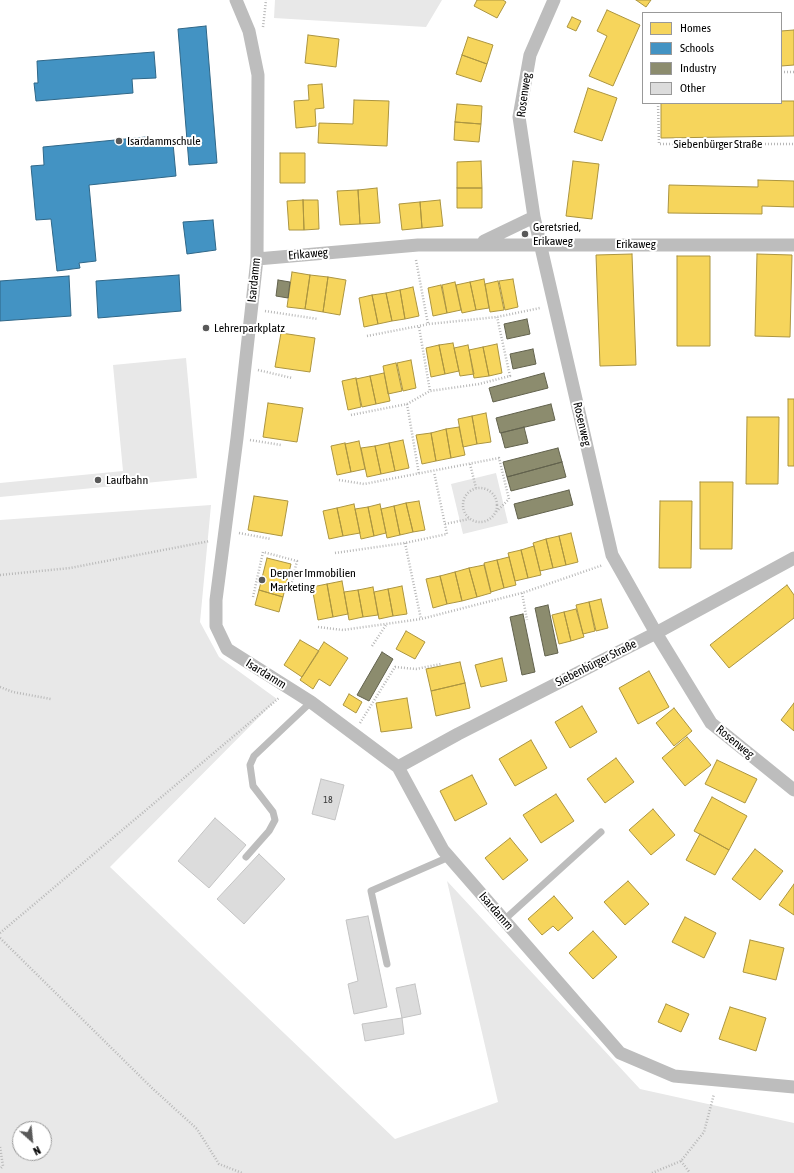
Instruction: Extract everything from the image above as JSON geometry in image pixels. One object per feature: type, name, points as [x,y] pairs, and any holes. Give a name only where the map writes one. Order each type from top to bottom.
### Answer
[{"type":"street","name":"Isardamm","points":[[236,0],[249,31],[258,75],[257,259],[237,438],[216,600],[216,626],[227,649],[311,702],[354,733],[398,768],[449,857],[620,1053],[674,1076],[794,1087]]},
{"type":"street","name":"Rosenweg","points":[[554,0],[530,55],[520,117],[534,217],[610,548],[615,561],[656,633],[711,723],[794,790]]},
{"type":"street","name":"Erikaweg","points":[[478,244],[534,217]]},
{"type":"street","name":"Erikaweg","points":[[257,259],[414,245],[794,245]]},
{"type":"street","name":"Siebenbürger Straße","points":[[398,768],[458,734],[656,633],[794,558]]},
{"type":"lane","points":[[246,857],[269,831],[275,820],[272,812],[253,786],[250,765],[254,756],[311,702]]},
{"type":"lane","points":[[504,920],[601,832]]},
{"type":"lane","points":[[387,964],[371,891],[449,857]]},
{"type":"path","points":[[782,72],[794,72]]},
{"type":"path","name":"Siebenbürger Straße","points":[[658,104],[658,144],[794,144]]},
{"type":"path","points":[[414,245],[428,324]]},
{"type":"path","points":[[367,336],[428,324],[497,318],[555,305]]},
{"type":"path","points":[[251,309],[318,319]]},
{"type":"path","points":[[351,415],[407,404],[430,391],[479,384],[510,376],[497,318]]},
{"type":"path","points":[[419,326],[430,391]]},
{"type":"path","points":[[244,367],[292,378]]},
{"type":"path","points":[[407,404],[419,474]]},
{"type":"path","points":[[237,438],[281,445]]},
{"type":"path","points":[[338,480],[364,484],[434,472],[499,458],[509,499],[493,517],[484,522],[469,519],[445,524]]},
{"type":"path","points":[[470,464],[476,488]]},
{"type":"path","points":[[335,553],[405,543],[447,534],[434,472]]},
{"type":"path","points":[[469,519],[463,510],[462,504],[466,494],[476,488],[486,489],[495,496],[497,507],[496,512]]},
{"type":"path","points":[[0,575],[70,568],[224,535],[271,539]]},
{"type":"path","points":[[405,543],[421,619]]},
{"type":"path","points":[[253,597],[263,552],[297,561],[290,589]]},
{"type":"path","points":[[318,626],[343,630],[421,619],[522,593],[615,561]]},
{"type":"path","points":[[522,593],[527,620]]},
{"type":"path","points":[[372,646],[386,624]]},
{"type":"path","points":[[354,733],[395,667],[416,669],[440,664]]},
{"type":"path","points":[[0,687],[13,692],[51,699]]},
{"type":"path","points":[[0,932],[290,689]]},
{"type":"path","points":[[0,938],[152,1088],[197,1129],[219,1164],[242,1173]]},
{"type":"path","points":[[652,1173],[681,1161],[704,1132],[717,1080]]},
{"type":"path","points":[[0,1147],[3,1166],[0,1169]]},
{"type":"path","points":[[681,1161],[690,1173]]},
{"type":"shaded area","points":[[275,0],[442,0],[426,27],[274,18]]},
{"type":"shaded area","points":[[186,358],[197,478],[0,497],[0,483],[123,471],[113,365]]},
{"type":"shaded area","points":[[496,473],[508,523],[463,534],[451,484]]},
{"type":"shaded area","points":[[211,505],[200,622],[219,657],[277,699],[110,867],[395,1139],[498,1102],[447,881],[640,1089],[794,1123],[794,1173],[0,1173],[0,520]]},
{"type":"building: Homes","points":[[477,0],[503,0],[506,2],[497,18],[474,6]]},
{"type":"building: Homes","points":[[636,0],[651,0],[646,7]]},
{"type":"building: Homes","points":[[607,10],[640,25],[613,86],[589,76],[607,36],[597,31]]},
{"type":"building: Homes","points":[[572,17],[581,21],[576,31],[567,27]]},
{"type":"building: Homes","points":[[794,30],[794,65],[782,66],[782,31]]},
{"type":"building: Homes","points":[[308,35],[339,39],[336,67],[305,63]]},
{"type":"building: Homes","points":[[468,37],[493,45],[487,64],[462,55]]},
{"type":"building: Homes","points":[[462,55],[487,64],[481,82],[456,74]]},
{"type":"building: Homes","points":[[322,84],[324,108],[315,109],[316,126],[296,128],[294,101],[309,100],[308,85]]},
{"type":"building: Homes","points":[[588,88],[617,98],[602,141],[574,132]]},
{"type":"building: Homes","points":[[354,100],[389,101],[387,146],[318,143],[319,123],[353,124]]},
{"type":"building: Homes","points":[[782,101],[794,101],[794,136],[661,138],[661,104],[782,104]]},
{"type":"building: Homes","points":[[457,104],[482,106],[481,124],[455,122]]},
{"type":"building: Homes","points":[[455,122],[481,124],[479,142],[454,140]]},
{"type":"building: Homes","points":[[280,153],[305,153],[305,183],[280,183]]},
{"type":"building: Homes","points":[[481,161],[482,188],[457,188],[457,162]]},
{"type":"building: Homes","points":[[573,161],[599,164],[592,219],[566,216]]},
{"type":"building: Homes","points":[[758,180],[794,181],[794,207],[762,206],[762,214],[668,213],[669,185],[758,187]]},
{"type":"building: Homes","points":[[377,188],[380,223],[360,224],[358,190]]},
{"type":"building: Homes","points":[[457,188],[482,188],[482,208],[457,208]]},
{"type":"building: Homes","points":[[358,190],[360,224],[340,225],[337,191]]},
{"type":"building: Homes","points":[[303,200],[304,230],[289,230],[287,201]]},
{"type":"building: Homes","points":[[303,200],[318,200],[319,229],[304,230]]},
{"type":"building: Homes","points":[[440,200],[443,226],[422,228],[420,202]]},
{"type":"building: Homes","points":[[420,202],[422,228],[402,230],[399,204]]},
{"type":"building: Homes","points":[[632,254],[636,365],[600,366],[596,255]]},
{"type":"building: Homes","points":[[757,254],[792,255],[790,337],[755,336]]},
{"type":"building: Homes","points":[[677,256],[710,256],[710,346],[677,346]]},
{"type":"building: Homes","points":[[292,272],[310,275],[305,309],[287,307]]},
{"type":"building: Homes","points":[[310,275],[328,277],[323,312],[305,309]]},
{"type":"building: Homes","points":[[328,277],[346,280],[340,315],[323,312]]},
{"type":"building: Homes","points":[[484,279],[489,308],[476,310],[470,282]]},
{"type":"building: Homes","points":[[513,279],[518,307],[505,310],[499,281]]},
{"type":"building: Homes","points":[[498,281],[504,310],[490,312],[485,284]]},
{"type":"building: Homes","points":[[455,282],[461,310],[447,313],[442,285]]},
{"type":"building: Homes","points":[[470,282],[476,310],[462,313],[456,285]]},
{"type":"building: Homes","points":[[441,285],[447,313],[433,316],[428,288]]},
{"type":"building: Homes","points":[[413,287],[419,316],[405,319],[400,290]]},
{"type":"building: Homes","points":[[400,290],[405,319],[392,321],[386,293]]},
{"type":"building: Homes","points":[[386,293],[392,321],[378,324],[372,295]]},
{"type":"building: Homes","points":[[372,295],[378,324],[364,327],[359,298]]},
{"type":"building: Homes","points":[[281,333],[315,338],[310,372],[275,367]]},
{"type":"building: Homes","points":[[453,343],[459,371],[445,374],[439,345]]},
{"type":"building: Homes","points":[[497,344],[502,373],[489,376],[483,347]]},
{"type":"building: Homes","points":[[439,345],[445,374],[431,377],[426,348]]},
{"type":"building: Homes","points":[[468,345],[474,374],[460,376],[454,348]]},
{"type":"building: Homes","points":[[483,347],[489,376],[474,378],[469,350]]},
{"type":"building: Homes","points":[[411,360],[416,388],[403,391],[397,363]]},
{"type":"building: Homes","points":[[396,363],[402,391],[388,394],[383,366]]},
{"type":"building: Homes","points":[[384,373],[390,401],[376,404],[370,376]]},
{"type":"building: Homes","points":[[370,376],[376,404],[362,407],[356,379]]},
{"type":"building: Homes","points":[[356,378],[361,407],[348,410],[342,381]]},
{"type":"building: Homes","points":[[788,399],[794,399],[794,466],[788,466]]},
{"type":"building: Homes","points":[[268,403],[303,408],[297,442],[263,437]]},
{"type":"building: Homes","points":[[486,413],[491,442],[477,444],[472,416]]},
{"type":"building: Homes","points":[[472,416],[477,444],[463,447],[458,419]]},
{"type":"building: Homes","points":[[747,417],[779,417],[778,484],[746,484]]},
{"type":"building: Homes","points":[[459,427],[465,455],[451,458],[446,429]]},
{"type":"building: Homes","points":[[446,429],[451,458],[436,461],[431,433]]},
{"type":"building: Homes","points":[[431,433],[436,461],[422,464],[416,435]]},
{"type":"building: Homes","points":[[403,440],[409,468],[395,471],[389,443]]},
{"type":"building: Homes","points":[[359,441],[365,469],[351,472],[345,444]]},
{"type":"building: Homes","points":[[345,443],[351,472],[337,475],[331,446]]},
{"type":"building: Homes","points":[[389,443],[395,471],[381,474],[375,446]]},
{"type":"building: Homes","points":[[375,446],[381,474],[367,477],[361,448]]},
{"type":"building: Homes","points":[[700,482],[733,482],[732,549],[700,549]]},
{"type":"building: Homes","points":[[254,496],[288,501],[282,536],[248,530]]},
{"type":"building: Homes","points":[[419,501],[425,530],[413,532],[406,503]]},
{"type":"building: Homes","points":[[660,501],[692,501],[691,568],[659,568]]},
{"type":"building: Homes","points":[[406,503],[413,532],[400,535],[394,506]]},
{"type":"building: Homes","points":[[354,504],[360,533],[343,536],[337,508]]},
{"type":"building: Homes","points":[[380,504],[386,533],[374,536],[368,507]]},
{"type":"building: Homes","points":[[394,506],[400,535],[387,538],[381,509]]},
{"type":"building: Homes","points":[[368,507],[374,536],[361,539],[355,509]]},
{"type":"building: Homes","points":[[337,508],[343,536],[329,539],[323,511]]},
{"type":"building: Homes","points":[[571,533],[578,562],[566,565],[559,536]]},
{"type":"building: Homes","points":[[559,536],[566,565],[553,568],[546,539]]},
{"type":"building: Homes","points":[[546,539],[553,568],[540,571],[533,543]]},
{"type":"building: Homes","points":[[534,546],[541,575],[528,578],[521,550]]},
{"type":"building: Homes","points":[[521,550],[528,578],[515,581],[508,553]]},
{"type":"building: Homes","points":[[509,557],[516,585],[504,588],[497,560]]},
{"type":"building: Homes","points":[[267,558],[291,564],[283,597],[259,590]]},
{"type":"building: Homes","points":[[497,560],[504,588],[491,592],[484,563]]},
{"type":"building: Homes","points":[[484,565],[491,593],[477,597],[469,568]]},
{"type":"building: Homes","points":[[469,568],[477,597],[462,601],[455,572]]},
{"type":"building: Homes","points":[[455,572],[462,601],[447,604],[440,576]]},
{"type":"building: Homes","points":[[440,576],[447,604],[433,608],[426,579]]},
{"type":"building: Homes","points":[[342,581],[348,614],[333,617],[327,584]]},
{"type":"building: Homes","points":[[327,584],[333,617],[318,620],[312,587]]},
{"type":"building: Homes","points":[[787,585],[794,595],[794,618],[729,668],[710,645]]},
{"type":"building: Homes","points":[[402,586],[407,614],[393,616],[388,589]]},
{"type":"building: Homes","points":[[373,587],[378,615],[363,617],[358,590]]},
{"type":"building: Homes","points":[[388,589],[393,616],[379,619],[374,592]]},
{"type":"building: Homes","points":[[259,590],[283,597],[279,612],[255,605]]},
{"type":"building: Homes","points":[[358,590],[363,617],[349,620],[344,592]]},
{"type":"building: Homes","points":[[601,599],[608,628],[596,631],[589,602]]},
{"type":"building: Homes","points":[[589,602],[595,631],[583,634],[576,605]]},
{"type":"building: Homes","points":[[576,609],[584,637],[571,641],[564,612]]},
{"type":"building: Homes","points":[[564,612],[571,641],[559,644],[552,615]]},
{"type":"building: Homes","points":[[406,631],[425,642],[415,659],[396,649]]},
{"type":"building: Homes","points":[[300,640],[319,651],[302,677],[284,665]]},
{"type":"building: Homes","points":[[324,642],[348,658],[330,686],[319,679],[313,689],[300,680]]},
{"type":"building: Homes","points":[[502,658],[507,681],[481,687],[475,665]]},
{"type":"building: Homes","points":[[460,662],[465,683],[431,691],[426,669]]},
{"type":"building: Homes","points":[[649,671],[669,707],[638,724],[619,688]]},
{"type":"building: Homes","points":[[465,683],[470,708],[436,716],[431,691]]},
{"type":"building: Homes","points":[[349,694],[362,702],[356,713],[343,705]]},
{"type":"building: Homes","points":[[407,698],[412,728],[381,732],[376,703]]},
{"type":"building: Homes","points":[[794,703],[794,731],[781,720]]},
{"type":"building: Homes","points":[[582,706],[597,732],[570,748],[555,722]]},
{"type":"building: Homes","points":[[674,708],[692,731],[674,746],[656,723]]},
{"type":"building: Homes","points":[[687,737],[711,765],[685,786],[662,758]]},
{"type":"building: Homes","points":[[531,740],[547,768],[515,786],[499,759]]},
{"type":"building: Homes","points":[[616,758],[634,782],[605,803],[587,779]]},
{"type":"building: Homes","points":[[717,760],[757,779],[745,803],[705,784]]},
{"type":"building: Homes","points":[[472,775],[487,804],[455,821],[440,791]]},
{"type":"building: Homes","points":[[556,794],[574,821],[541,843],[523,815]]},
{"type":"building: Homes","points":[[712,797],[747,816],[729,850],[694,831]]},
{"type":"building: Homes","points":[[653,809],[675,835],[651,855],[629,830]]},
{"type":"building: Homes","points":[[700,834],[729,850],[715,875],[686,860]]},
{"type":"building: Homes","points":[[510,838],[528,860],[503,880],[485,858]]},
{"type":"building: Homes","points":[[755,849],[783,871],[760,900],[732,879]]},
{"type":"building: Homes","points":[[628,881],[649,904],[625,925],[604,902]]},
{"type":"building: Homes","points":[[794,884],[794,915],[779,905]]},
{"type":"building: Homes","points":[[554,896],[573,918],[558,931],[553,926],[542,935],[528,919]]},
{"type":"building: Homes","points":[[685,917],[716,933],[704,958],[672,942]]},
{"type":"building: Homes","points":[[593,931],[617,957],[593,979],[569,953]]},
{"type":"building: Homes","points":[[750,940],[784,948],[776,980],[743,972]]},
{"type":"building: Homes","points":[[666,1004],[689,1014],[681,1032],[658,1022]]},
{"type":"building: Homes","points":[[730,1007],[766,1018],[756,1051],[719,1039]]},
{"type":"building: Schools","points":[[206,26],[217,163],[189,165],[178,29]]},
{"type":"building: Schools","points":[[154,52],[156,78],[132,79],[133,93],[36,101],[34,83],[38,83],[37,61]]},
{"type":"building: Schools","points":[[146,137],[147,146],[173,143],[176,176],[89,185],[96,261],[79,263],[80,268],[57,271],[51,219],[36,220],[31,166],[44,165],[43,147]]},
{"type":"building: Schools","points":[[213,220],[216,250],[187,254],[183,222]]},
{"type":"building: Schools","points":[[179,275],[181,311],[98,318],[96,281]]},
{"type":"building: Schools","points":[[69,276],[71,316],[0,321],[0,281]]},
{"type":"building: Industry","points":[[278,280],[290,282],[288,298],[276,296]]},
{"type":"building: Industry","points":[[527,319],[530,334],[507,339],[504,324]]},
{"type":"building: Industry","points":[[533,349],[536,364],[513,369],[510,354]]},
{"type":"building: Industry","points":[[544,373],[548,388],[493,402],[489,388]]},
{"type":"building: Industry","points":[[551,404],[555,420],[500,433],[496,418]]},
{"type":"building: Industry","points":[[524,427],[528,443],[505,448],[501,433]]},
{"type":"building: Industry","points":[[558,448],[562,462],[507,477],[503,462]]},
{"type":"building: Industry","points":[[562,462],[566,477],[511,491],[507,477]]},
{"type":"building: Industry","points":[[569,490],[573,505],[518,519],[514,504]]},
{"type":"building: Industry","points":[[548,605],[558,653],[545,656],[535,608]]},
{"type":"building: Industry","points":[[523,614],[535,672],[522,675],[510,617]]},
{"type":"building: Industry","points":[[382,652],[393,659],[369,701],[357,695]]},
{"type":"building: Other","points":[[321,779],[344,785],[335,820],[312,814]]},
{"type":"building: Other","points":[[215,818],[246,845],[209,888],[178,861]]},
{"type":"building: Other","points":[[259,854],[285,879],[244,924],[217,899]]},
{"type":"building: Other","points":[[368,916],[387,1007],[354,1014],[348,984],[358,981],[346,920]]},
{"type":"building: Other","points":[[415,984],[421,1014],[402,1018],[396,988]]},
{"type":"building: Other","points":[[402,1018],[404,1034],[365,1041],[362,1024]]},
{"type":"place","name":"Isardammschule","points":[[119,141]]},
{"type":"place","name":"Geretsried, Erikaweg","points":[[525,234]]},
{"type":"place","name":"Lehrerparkplatz","points":[[206,328]]},
{"type":"place","name":"Laufbahn","points":[[98,480]]},
{"type":"place","name":"Depner Immobilien Marketing","points":[[262,580]]}]
